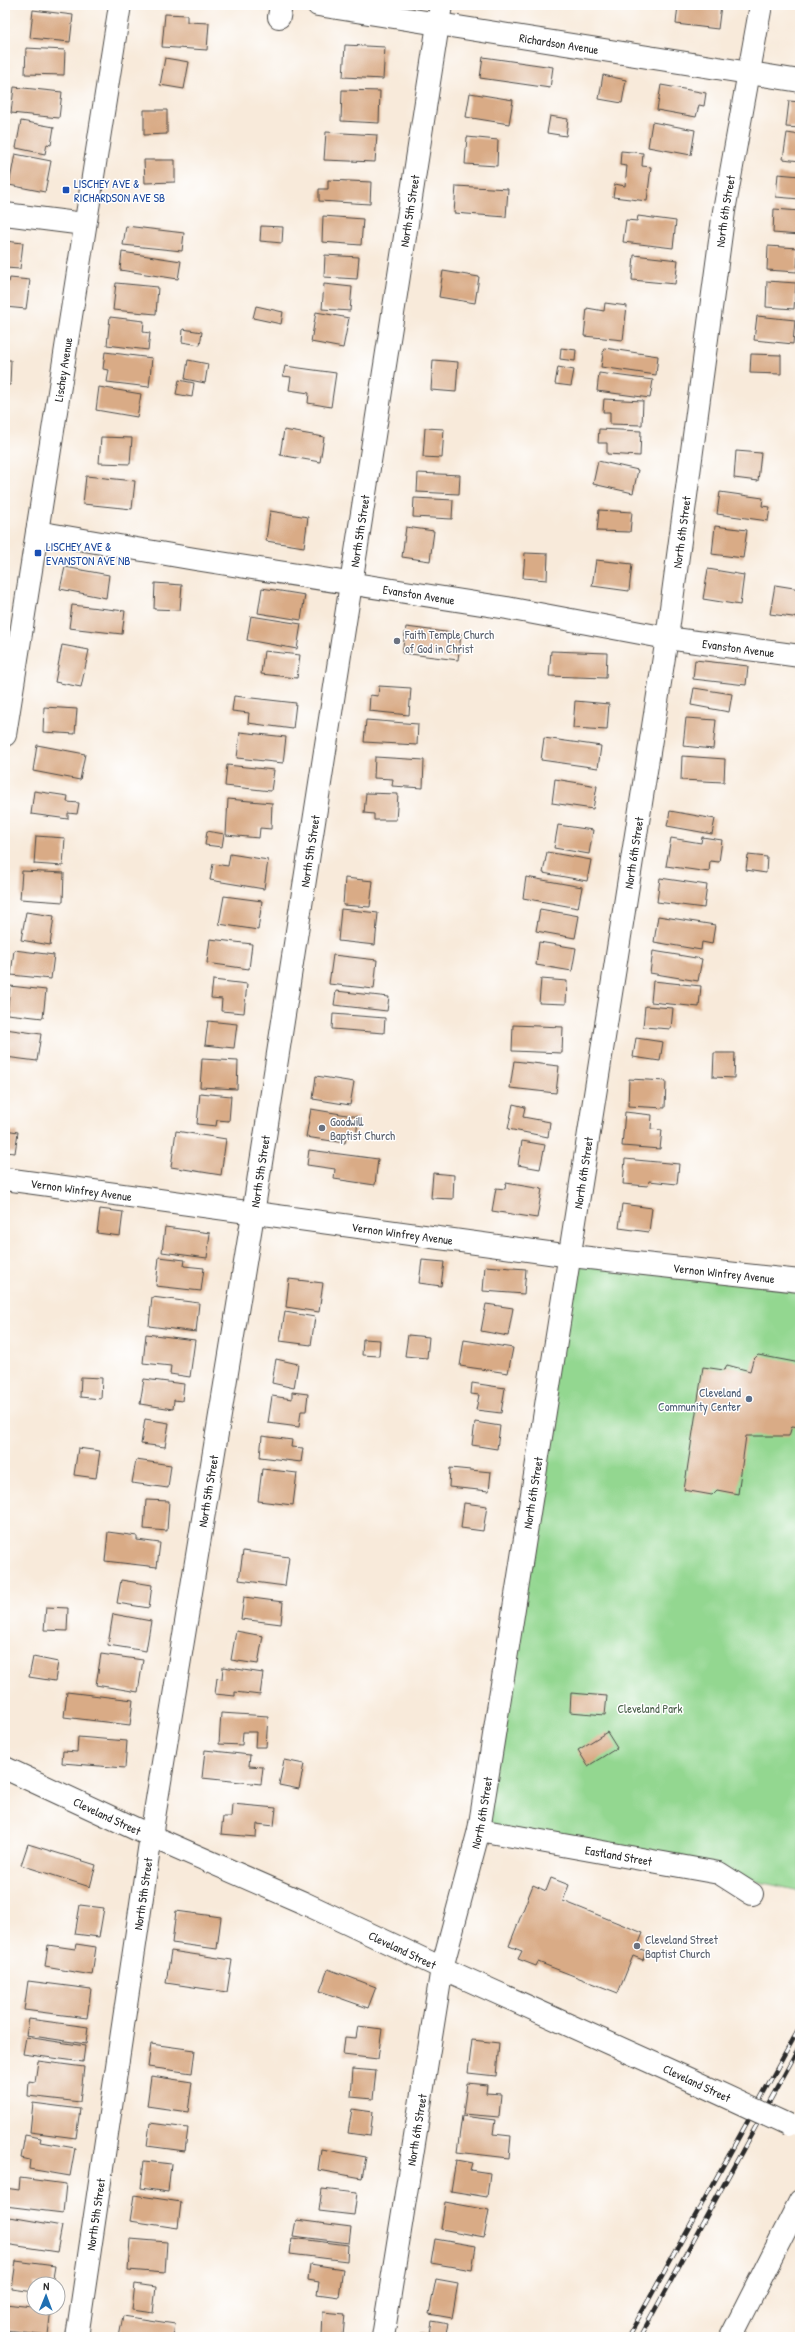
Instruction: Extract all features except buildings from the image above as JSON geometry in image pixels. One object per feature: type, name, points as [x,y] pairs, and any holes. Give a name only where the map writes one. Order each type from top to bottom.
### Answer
[{"type":"main road","name":"Lischey Avenue","points":[[5,735],[84,224],[120,5]]},
{"type":"main road","name":"Richardson Avenue","points":[[318,5],[439,15],[750,74],[800,81]]},
{"type":"main road","name":"North 6th Street","points":[[383,2337],[442,1968],[479,1830],[571,1256],[667,638],[724,211],[750,74],[761,5]]},
{"type":"main road","name":"North 5th Street","points":[[77,2337],[151,1836],[253,1214],[439,15]]},
{"type":"main road","points":[[5,214],[84,224]]},
{"type":"main road","name":"Evanston Avenue","points":[[37,532],[351,584],[508,608],[667,638],[800,656]]},
{"type":"main road","name":"Vernon Winfrey Avenue","points":[[5,1179],[253,1214],[571,1256],[800,1281]]},
{"type":"main road","name":"Cleveland Street","points":[[5,1768],[151,1836],[304,1903],[442,1968],[794,2128]]},
{"type":"main road","name":"Eastland Street","points":[[479,1830],[719,1873],[752,1894]]},
{"type":"main road","points":[[731,2337],[800,2201]]},
{"type":"green space","name":"Cleveland Park","points":[[571,1256],[800,1282],[800,1891],[719,1873],[479,1830]]},
{"type":"railway","points":[[628,2337],[800,2027]]},
{"type":"railway","points":[[640,2337],[800,2046]]},
{"type":"place","name":"LISCHEY AVE & RICHARDSON AVE SB","points":[[66,190]]},
{"type":"place","name":"LISCHEY AVE & EVANSTON AVE NB","points":[[38,553]]},
{"type":"place","name":"Faith Temple Church of God in Christ","points":[[397,641]]},
{"type":"place","name":"Goodwill Baptist Church","points":[[322,1128]]},
{"type":"place","name":"Cleveland Community Center","points":[[749,1399]]},
{"type":"place","name":"Cleveland Street Baptist Church","points":[[637,1946]]}]
